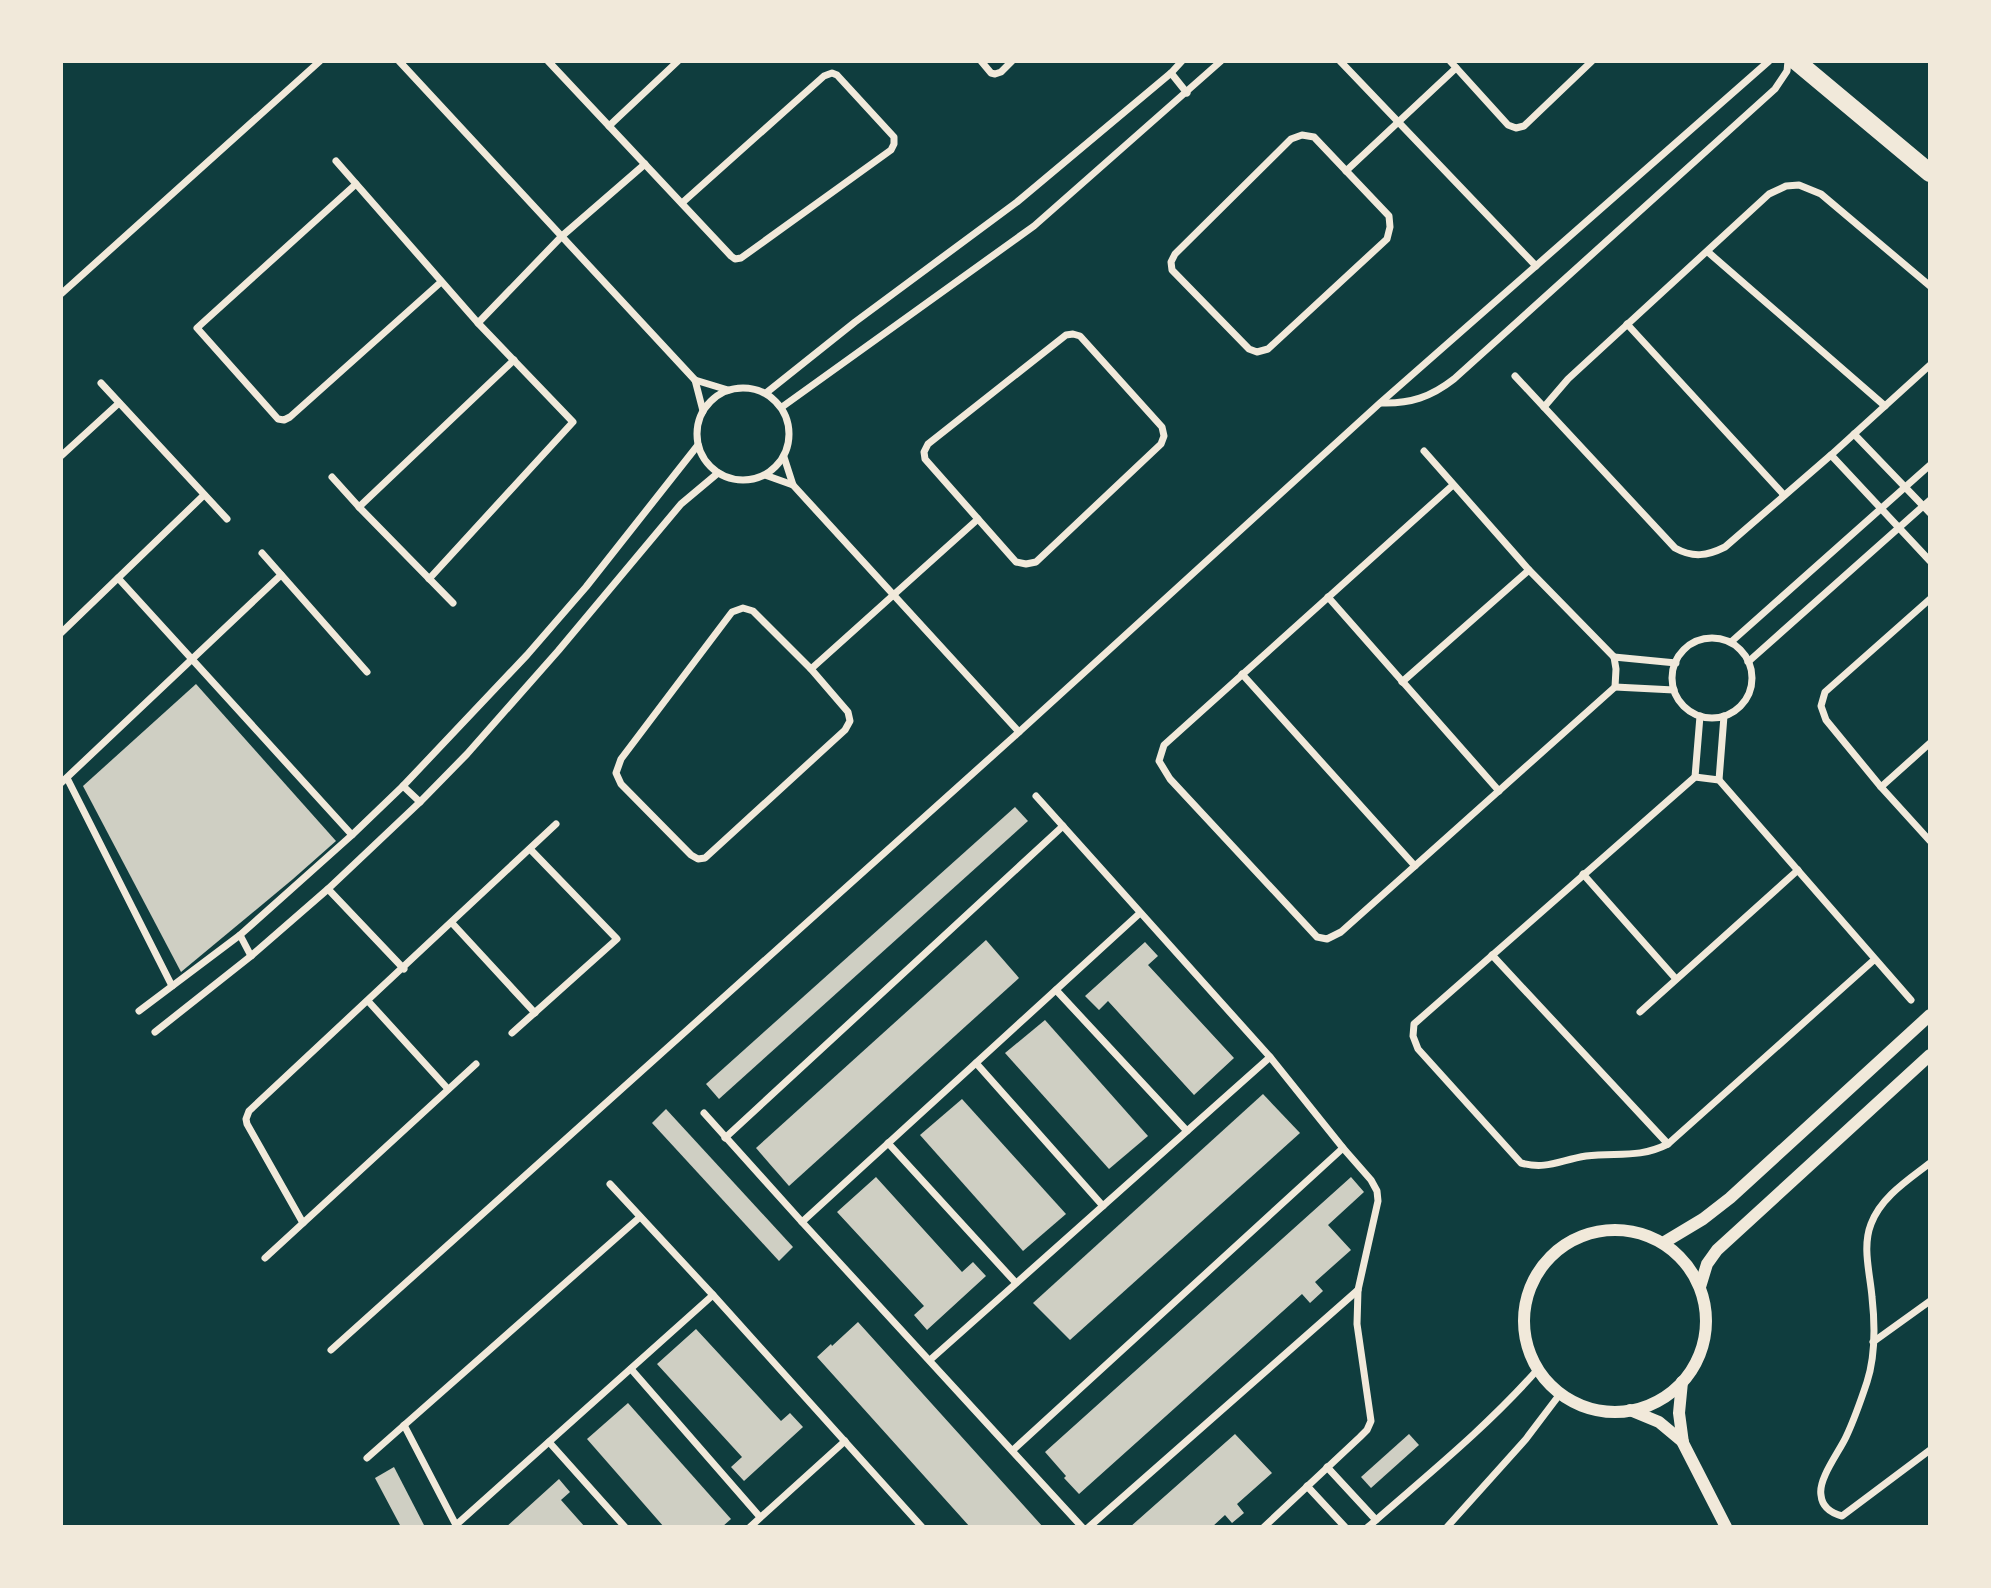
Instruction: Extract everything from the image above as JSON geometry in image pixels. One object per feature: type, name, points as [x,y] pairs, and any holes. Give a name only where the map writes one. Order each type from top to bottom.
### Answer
[{"type":"main road","points":[[1796,61],[1930,173]]},
{"type":"street","points":[[61,294],[320,61]]},
{"type":"street","points":[[399,61],[695,380],[703,411]]},
{"type":"street","points":[[548,61],[731,256],[735,258],[741,258],[891,150],[894,137],[837,75],[832,73],[824,76],[682,203]]},
{"type":"street","points":[[609,126],[678,61]]},
{"type":"street","points":[[981,61],[995,75],[1013,61]]},
{"type":"street","points":[[766,393],[855,322],[1017,202],[1182,61]]},
{"type":"street","points":[[782,407],[1034,226],[1222,61]]},
{"type":"street","points":[[1340,61],[1536,266]]},
{"type":"street","points":[[1450,61],[1508,125],[1516,128],[1524,126],[1592,61]]},
{"type":"street","points":[[331,1350],[1380,403],[1769,61]]},
{"type":"street","points":[[1380,403],[1400,404],[1419,400],[1454,379],[1775,89],[1787,71],[1788,61]]},
{"type":"street","points":[[1346,171],[1456,68]]},
{"type":"street","points":[[1171,73],[1187,93]]},
{"type":"street","points":[[1302,135],[1314,137],[1346,171],[1389,216],[1387,239],[1268,349],[1257,352],[1250,349],[1172,270],[1171,262],[1175,254],[1291,139],[1302,135]]},
{"type":"street","points":[[336,161],[478,323],[573,422],[429,579]]},
{"type":"street","points":[[478,323],[562,236],[645,164]]},
{"type":"street","points":[[356,184],[197,328],[278,419],[284,420],[442,282]]},
{"type":"street","points":[[1544,407],[1568,379],[1769,194],[1786,186],[1800,185],[1821,194],[1930,286]]},
{"type":"street","points":[[1708,252],[1885,406]]},
{"type":"street","points":[[1627,324],[1784,495]]},
{"type":"street","points":[[1066,335],[1080,336],[1162,427],[1164,436],[1161,444],[1035,562],[1016,562],[978,519],[925,459],[924,452],[928,443],[1066,335]]},
{"type":"street","points":[[359,507],[514,360]]},
{"type":"street","points":[[1515,376],[1675,548],[1686,554],[1700,555],[1725,547],[1930,365]]},
{"type":"street","points":[[695,380],[728,390]]},
{"type":"street","points":[[101,383],[227,519]]},
{"type":"street","points":[[754,389],[766,393],[782,407],[788,419],[789,445],[784,457],[765,475],[753,480],[729,479],[705,461],[698,445],[698,422],[710,402],[728,390],[754,389]]},
{"type":"street","points":[[61,456],[120,403]]},
{"type":"street","points":[[1854,434],[1930,513]]},
{"type":"street","points":[[139,1011],[240,935],[403,786],[492,693],[578,597],[698,445]]},
{"type":"street","points":[[1424,452],[1529,570],[1614,657],[1615,687]]},
{"type":"street","points":[[1831,455],[1930,561]]},
{"type":"street","points":[[784,457],[793,485],[1018,732]]},
{"type":"street","points":[[1731,642],[1930,465]]},
{"type":"street","points":[[155,1032],[251,956],[421,802],[558,651],[681,504],[718,473]]},
{"type":"street","points":[[765,475],[793,485]]},
{"type":"street","points":[[332,477],[453,603]]},
{"type":"street","points":[[1453,485],[1164,745],[1159,761],[1170,779],[1317,937],[1327,939],[1341,932],[1615,687],[1674,690]]},
{"type":"street","points":[[61,633],[204,495]]},
{"type":"street","points":[[1748,662],[1930,499]]},
{"type":"street","points":[[811,669],[978,519]]},
{"type":"street","points":[[262,553],[367,672]]},
{"type":"street","points":[[1402,682],[1529,570]]},
{"type":"street","points":[[172,986],[64,780],[281,575]]},
{"type":"street","points":[[118,578],[352,835]]},
{"type":"street","points":[[1328,597],[1499,791]]},
{"type":"street","points":[[1930,599],[1825,692],[1821,706],[1826,720],[1930,841]]},
{"type":"street","points":[[743,608],[753,611],[811,669],[848,712],[850,721],[845,730],[705,858],[698,859],[691,855],[621,784],[616,773],[621,759],[732,612],[743,608]]},
{"type":"street","points":[[1704,639],[1731,642],[1741,650],[1748,662],[1752,679],[1750,691],[1735,711],[1724,716],[1700,716],[1680,702],[1674,690],[1672,680],[1679,655],[1690,645],[1704,639]]},
{"type":"street","points":[[1614,657],[1676,663]]},
{"type":"street","points":[[1242,674],[1415,866]]},
{"type":"street","points":[[1700,716],[1695,777],[1413,1024],[1413,1036],[1419,1049],[1521,1163],[1550,1166],[1585,1156],[1639,1154],[1668,1144],[1875,959]]},
{"type":"street","points":[[1719,780],[1724,716]]},
{"type":"street","points":[[1881,787],[1930,743]]},
{"type":"street","points":[[1695,777],[1719,780],[1911,1000]]},
{"type":"street","points":[[403,786],[421,802]]},
{"type":"street","points":[[1036,796],[1270,1057],[1371,1180],[1377,1191],[1378,1201],[1358,1290],[1357,1324],[1371,1421],[1367,1430],[1264,1527]]},
{"type":"street","points":[[303,1223],[247,1124],[250,1111],[556,824]]},
{"type":"street","points":[[726,1138],[1063,827]]},
{"type":"street","points":[[512,1033],[617,939],[530,849]]},
{"type":"street","points":[[1640,1012],[1798,870]]},
{"type":"street","points":[[1583,874],[1676,979]]},
{"type":"street","points":[[328,889],[404,968]]},
{"type":"street","points":[[802,1222],[1140,913]]},
{"type":"street","points":[[452,923],[535,1013]]},
{"type":"street","points":[[240,935],[251,956]]},
{"type":"street","points":[[1492,955],[1668,1144]]},
{"type":"street","points":[[1056,990],[1187,1131]]},
{"type":"street","points":[[368,1001],[448,1089]]},
{"type":"street","points":[[1662,1242],[1703,1219],[1730,1198],[1930,1015]]},
{"type":"street","points":[[1700,1287],[1707,1264],[1717,1250],[1930,1055]]},
{"type":"street","points":[[930,1360],[1270,1057]]},
{"type":"street","points":[[976,1063],[1103,1206]]},
{"type":"street","points":[[265,1258],[476,1064]]},
{"type":"street","points":[[704,1113],[1082,1527]]},
{"type":"street","points":[[888,1143],[1016,1283]]},
{"type":"street","points":[[1013,1450],[1343,1148]]},
{"type":"street","points":[[1930,1163],[1894,1191],[1880,1207],[1871,1224],[1867,1257],[1873,1300],[1873,1342],[1868,1380],[1846,1436],[1821,1485],[1821,1496],[1826,1507],[1842,1516],[1930,1450]]},
{"type":"street","points":[[610,1184],[922,1527]]},
{"type":"street","points":[[367,1458],[640,1217]]},
{"type":"street","points":[[1604,1230],[1634,1231],[1662,1242],[1685,1262],[1700,1287],[1706,1327],[1694,1366],[1682,1382],[1658,1401],[1630,1410],[1612,1412],[1594,1409],[1560,1394],[1538,1369],[1526,1341],[1525,1311],[1533,1282],[1550,1257],[1575,1239],[1604,1230]]},
{"type":"street","points":[[1089,1527],[1358,1290]]},
{"type":"street","points":[[404,1426],[456,1526],[713,1295]]},
{"type":"street","points":[[1873,1342],[1930,1301]]},
{"type":"street","points":[[631,1369],[760,1517]]},
{"type":"street","points":[[1368,1527],[1486,1423],[1538,1369]]},
{"type":"street","points":[[1682,1382],[1679,1413],[1683,1443],[1726,1527]]},
{"type":"street","points":[[1447,1527],[1526,1439],[1560,1394]]},
{"type":"street","points":[[1630,1410],[1659,1422],[1683,1443]]},
{"type":"street","points":[[750,1527],[845,1441]]},
{"type":"street","points":[[549,1442],[625,1527]]},
{"type":"street","points":[[1327,1467],[1376,1520]]},
{"type":"street","points":[[1307,1486],[1345,1527]]},
{"type":"building","points":[[196,684],[336,841],[181,972],[83,786]]},
{"type":"building","points":[[1015,807],[1028,821],[719,1099],[706,1084]]},
{"type":"building","points":[[986,940],[1019,978],[789,1186],[756,1148]]},
{"type":"building","points":[[1145,942],[1158,956],[1148,965],[1234,1058],[1194,1095],[1108,1001],[1099,1010],[1085,996]]},
{"type":"building","points":[[1045,1020],[1148,1136],[1109,1169],[1005,1053]]},
{"type":"building","points":[[1263,1094],[1300,1133],[1070,1340],[1033,1303]]},
{"type":"building","points":[[962,1099],[1066,1214],[1023,1251],[920,1135]]},
{"type":"building","points":[[666,1109],[793,1247],[779,1261],[652,1123]]},
{"type":"building","points":[[876,1177],[962,1272],[973,1262],[986,1276],[927,1330],[914,1315],[924,1306],[837,1212]]},
{"type":"building","points":[[1351,1177],[1364,1192],[1328,1225],[1351,1250],[1315,1282],[1323,1291],[1310,1303],[1302,1294],[1079,1494],[1045,1452]]},
{"type":"building","points":[[858,1322],[1043,1527],[970,1527],[817,1357]]},
{"type":"building","points":[[696,1329],[781,1421],[790,1413],[803,1427],[744,1481],[731,1467],[742,1457],[657,1364]]},
{"type":"building","points":[[628,1403],[731,1519],[722,1527],[664,1527],[587,1439]]},
{"type":"building","points":[[1235,1434],[1272,1473],[1237,1504],[1244,1513],[1232,1523],[1225,1515],[1212,1527],[1130,1527]]},
{"type":"building","points":[[1409,1434],[1419,1445],[1371,1488],[1361,1477]]},
{"type":"building","points":[[394,1467],[425,1527],[401,1527],[375,1478]]},
{"type":"building","points":[[559,1479],[570,1492],[561,1500],[585,1527],[506,1527]]}]
